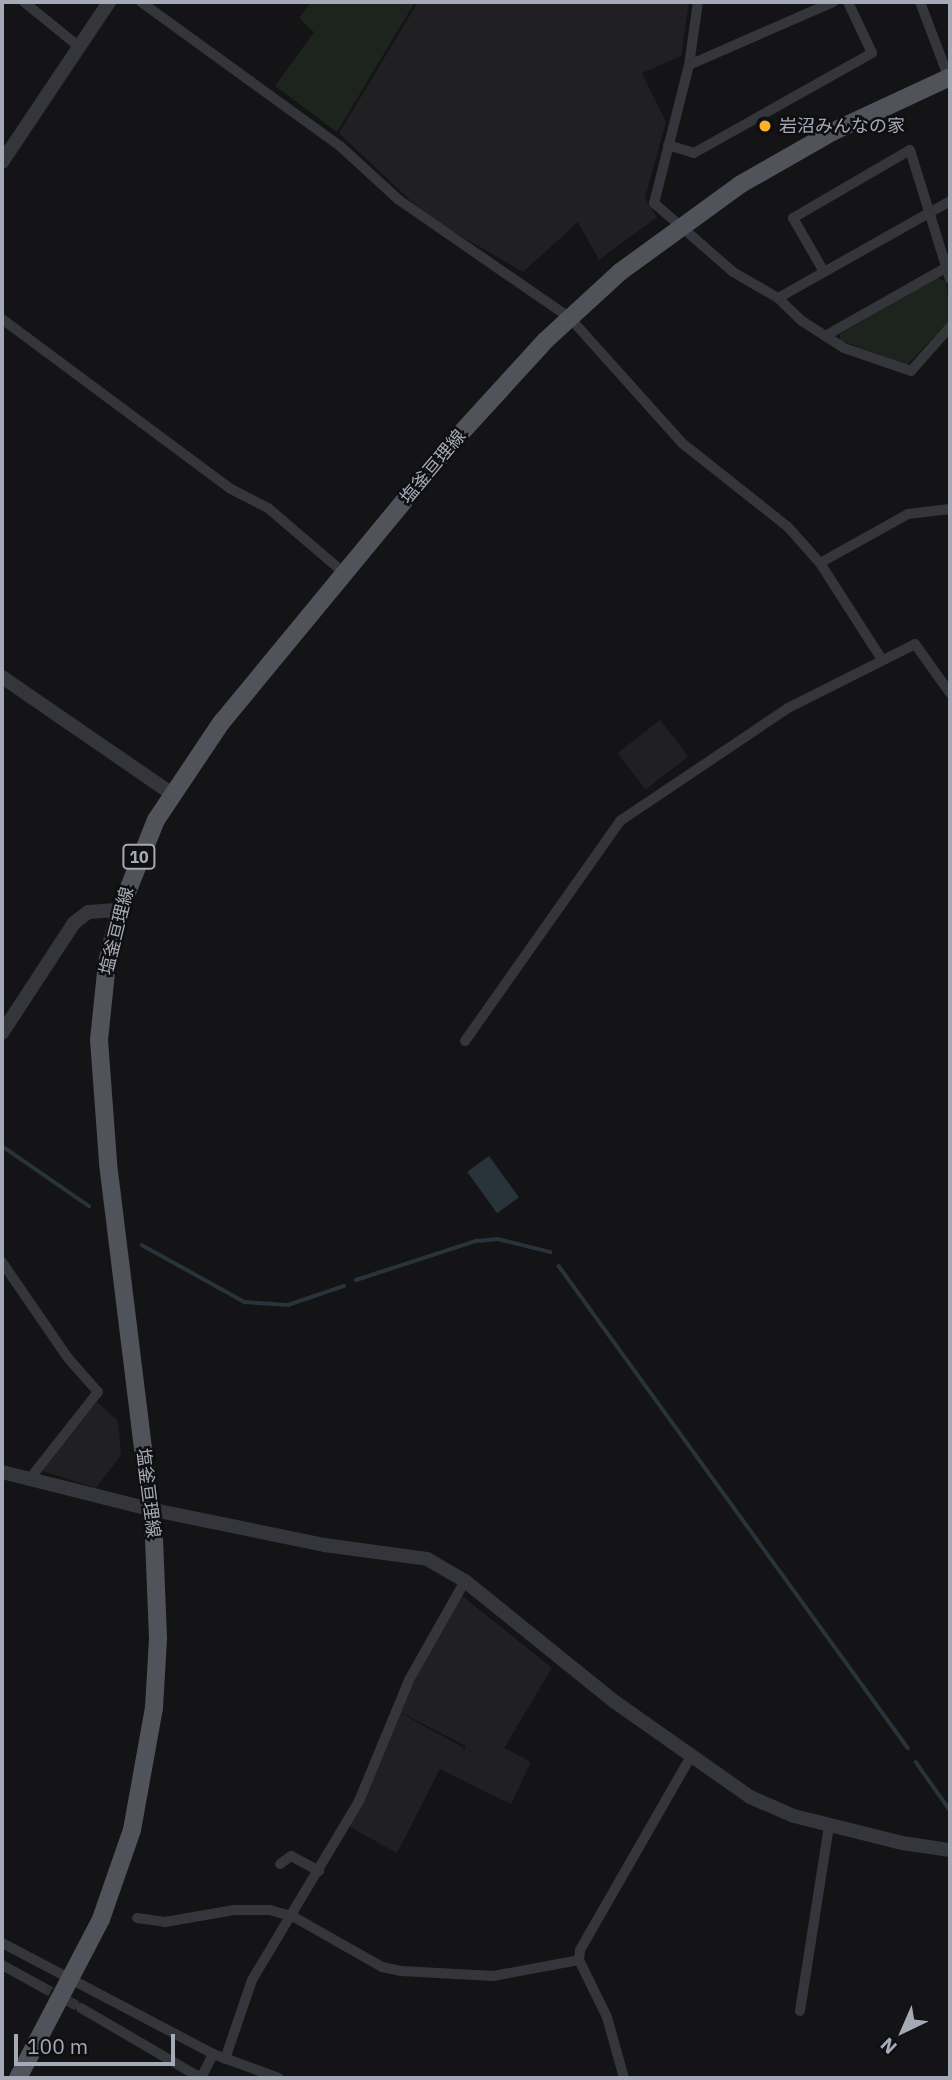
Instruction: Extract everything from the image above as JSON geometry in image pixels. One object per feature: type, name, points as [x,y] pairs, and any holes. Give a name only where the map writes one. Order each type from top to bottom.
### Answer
[{"type":"main road","name":"塩釜亘理線","points":[[18,2078],[71,1980],[118,1868],[145,1769],[158,1638],[149,1509],[100,1070],[101,1009],[120,910],[139,857],[171,793],[221,723],[450,445],[570,318],[678,226],[832,132],[950,79]]},
{"type":"street","points":[[24,2],[78,46]]},
{"type":"street","points":[[2,162],[108,2]]},
{"type":"street","points":[[141,2],[340,146],[409,208],[570,318],[682,443],[766,507],[820,563],[880,658]]},
{"type":"street","points":[[698,2],[689,65],[654,203],[733,272],[778,298],[844,348],[911,371],[950,327]]},
{"type":"street","points":[[689,65],[833,2]]},
{"type":"street","points":[[668,145],[694,153],[744,121],[872,53],[848,2]]},
{"type":"street","points":[[920,2],[950,79]]},
{"type":"street","points":[[823,270],[793,218],[910,150],[950,279]]},
{"type":"street","points":[[778,298],[823,270],[950,201]]},
{"type":"street","points":[[825,336],[947,267]]},
{"type":"street","points":[[2,319],[231,489],[268,508],[344,573]]},
{"type":"street","points":[[820,563],[908,514],[950,509]]},
{"type":"street","points":[[465,1041],[620,821],[788,708],[880,658],[915,644],[950,693]]},
{"type":"street","points":[[2,677],[171,793]]},
{"type":"street","points":[[4,1025],[74,923],[88,912],[120,910]]},
{"type":"street","points":[[2,1262],[68,1358],[98,1392],[28,1481]]},
{"type":"street","points":[[2,1472],[28,1481],[149,1509],[324,1545],[415,1555],[465,1581],[691,1756],[769,1807],[829,1825],[950,1850]]},
{"type":"street","points":[[225,2059],[252,1980],[293,1917],[359,1801],[409,1680],[465,1581]]},
{"type":"street","points":[[624,2078],[607,2017],[579,1961],[597,1916],[691,1756]]},
{"type":"street","points":[[800,2011],[829,1825]]},
{"type":"street","points":[[280,1864],[291,1856],[319,1871]]},
{"type":"street","points":[[138,1918],[165,1922],[243,1910],[270,1910],[293,1917],[382,1967],[401,1971],[494,1976],[579,1961]]},
{"type":"street","points":[[2,1943],[213,2054],[279,2078]]},
{"type":"street","points":[[2,1965],[42,1987]]},
{"type":"street","points":[[81,2008],[201,2078],[213,2054]]},
{"type":"shaded area","points":[[311,2],[415,2],[337,132],[275,86],[314,32],[299,18]]},
{"type":"shaded area","points":[[418,2],[689,2],[681,56],[642,73],[666,122],[645,198],[657,217],[599,260],[578,222],[523,272],[444,226],[413,203],[339,133]]},
{"type":"shaded area","points":[[937,277],[946,282],[950,320],[907,365],[840,340],[840,334]]},
{"type":"shaded area","points":[[660,720],[688,756],[646,789],[617,753]]},
{"type":"shaded area","points":[[489,1156],[519,1197],[497,1213],[467,1172]]},
{"type":"shaded area","points":[[97,1402],[118,1421],[121,1455],[96,1488],[42,1471]]},
{"type":"shaded area","points":[[461,1595],[552,1668],[504,1748],[531,1762],[511,1804],[440,1769],[397,1853],[348,1826],[397,1711],[464,1748],[458,1761],[466,1746],[398,1711]]},
{"type":"waterway","points":[[2,1146],[89,1206]]},
{"type":"waterway","points":[[356,1280],[476,1241],[498,1239],[550,1252]]},
{"type":"waterway","points":[[142,1245],[245,1302],[288,1305],[344,1286]]},
{"type":"waterway","points":[[559,1266],[908,1748]]},
{"type":"waterway","points":[[916,1762],[950,1810]]},
{"type":"tunnel","points":[[42,1987],[81,2008]]},
{"type":"place","name":"岩沼みんなの家","points":[[765,126]]}]
